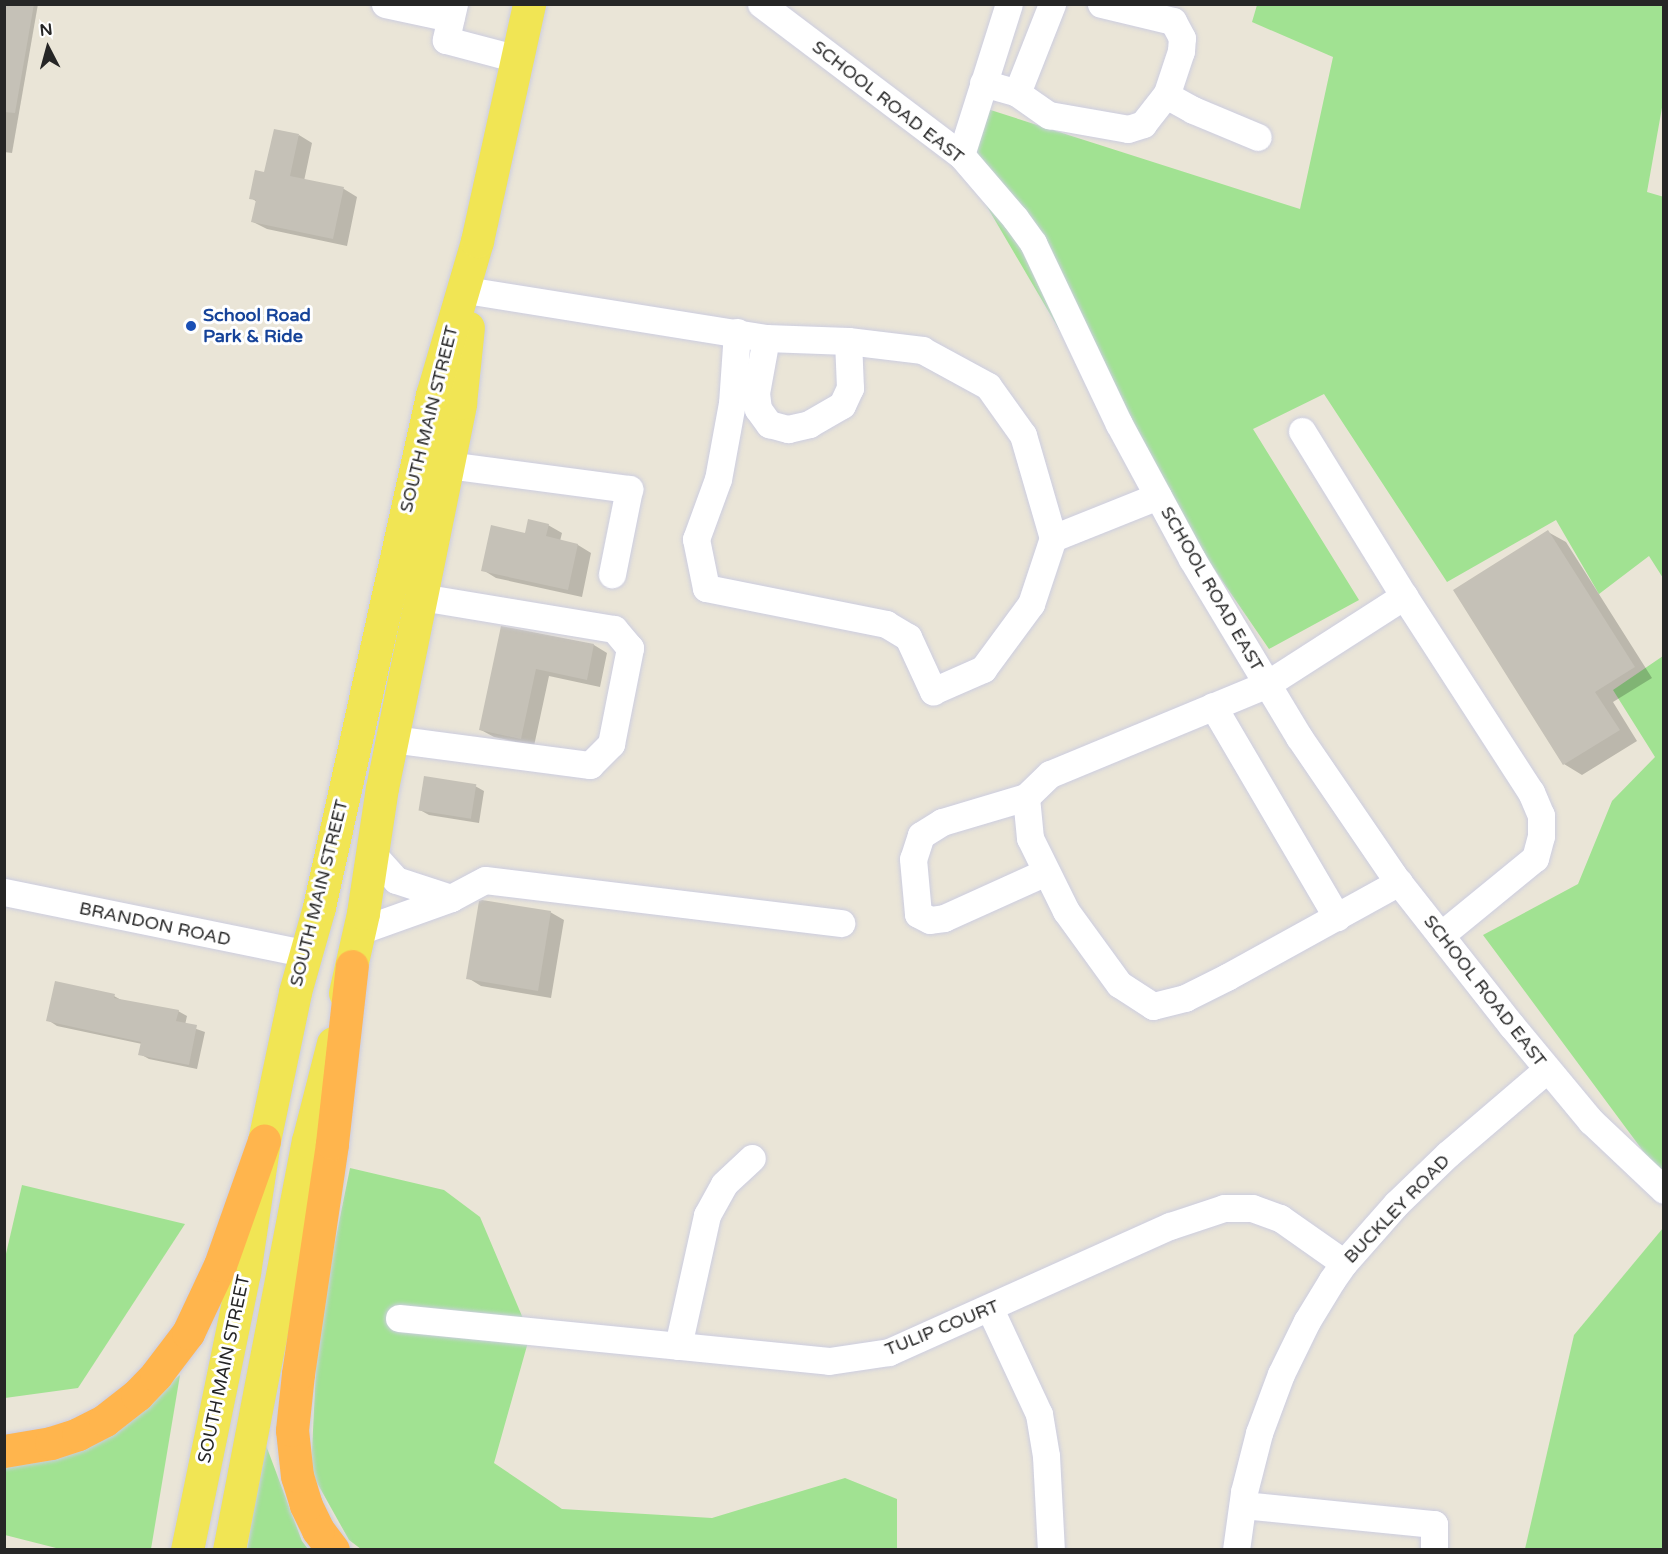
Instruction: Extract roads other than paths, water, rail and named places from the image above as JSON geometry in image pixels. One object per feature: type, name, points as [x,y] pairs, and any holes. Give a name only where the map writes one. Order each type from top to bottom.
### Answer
[{"type":"highway","points":[[333,1550],[318,1530],[306,1504],[297,1476],[292,1430],[332,1143],[352,966]]},
{"type":"highway","points":[[4,1451],[51,1443],[78,1434],[105,1420],[137,1395],[156,1375],[188,1334],[215,1275],[264,1141]]},
{"type":"main road","name":"SOUTH MAIN STREET","points":[[187,1550],[244,1273],[264,1141],[305,952],[319,907],[432,395],[477,241],[529,4]]},
{"type":"main road","name":"SOUTH MAIN STREET","points":[[229,1550],[308,1141],[352,966],[392,739],[460,403],[477,241]]},
{"type":"street","points":[[385,4],[452,11],[446,40],[518,59]]},
{"type":"street","name":"SCHOOL ROAD EAST","points":[[761,4],[961,155],[1015,218],[1033,243],[1119,424],[1192,560],[1311,755],[1399,882],[1547,1069],[1591,1121],[1664,1190]]},
{"type":"street","points":[[961,155],[1009,4]]},
{"type":"street","points":[[1017,93],[1052,4]]},
{"type":"street","points":[[983,83],[1017,93],[1049,115],[1128,129],[1143,124],[1166,95],[1181,51],[1182,38],[1173,21],[1101,4]]},
{"type":"street","points":[[1166,95],[1193,110],[1258,137]]},
{"type":"street","points":[[472,291],[737,332],[766,338],[848,340],[922,350],[988,386],[1023,435],[1053,538],[1031,604],[983,669],[933,691],[908,637],[886,624],[706,588],[696,539],[718,479],[732,403],[737,332]]},
{"type":"street","points":[[766,338],[756,393],[758,409],[769,424],[788,429],[809,424],[842,405],[850,388],[848,340]]},
{"type":"street","points":[[1302,431],[1404,596],[1531,792],[1541,815],[1541,836],[1535,858],[1441,935]]},
{"type":"street","points":[[447,465],[629,489],[612,574]]},
{"type":"street","points":[[1053,538],[1158,496]]},
{"type":"street","points":[[1046,872],[944,918],[930,920],[918,914],[913,859],[921,835],[942,822],[1026,797],[1050,774],[1267,684],[1404,596]]},
{"type":"street","points":[[392,739],[590,765],[611,744],[630,648],[614,629],[421,597]]},
{"type":"street","points":[[1213,706],[1336,917]]},
{"type":"street","points":[[1026,797],[1030,838],[1066,911],[1119,984],[1153,1006],[1185,998],[1399,882]]},
{"type":"street","points":[[372,853],[396,880],[451,898]]},
{"type":"street","points":[[359,931],[451,898],[485,880],[841,923]]},
{"type":"street","name":"BRANDON ROAD","points":[[4,892],[305,952]]},
{"type":"street","name":"BUCKLEY ROAD","points":[[1236,1550],[1243,1505],[1259,1433],[1281,1374],[1307,1321],[1344,1263],[1396,1204],[1448,1154],[1547,1069]]},
{"type":"street","points":[[678,1346],[707,1215],[724,1184],[752,1158]]},
{"type":"street","name":"TULIP COURT","points":[[399,1318],[829,1361],[890,1352],[990,1309],[1170,1226],[1224,1208],[1252,1208],[1280,1218],[1344,1263]]},
{"type":"street","points":[[990,1309],[1039,1414],[1046,1456],[1051,1550]]},
{"type":"street","points":[[1243,1505],[1434,1524],[1434,1550]]},
{"type":"place","name":"School Road Park & Ride","points":[[191,326]]}]
